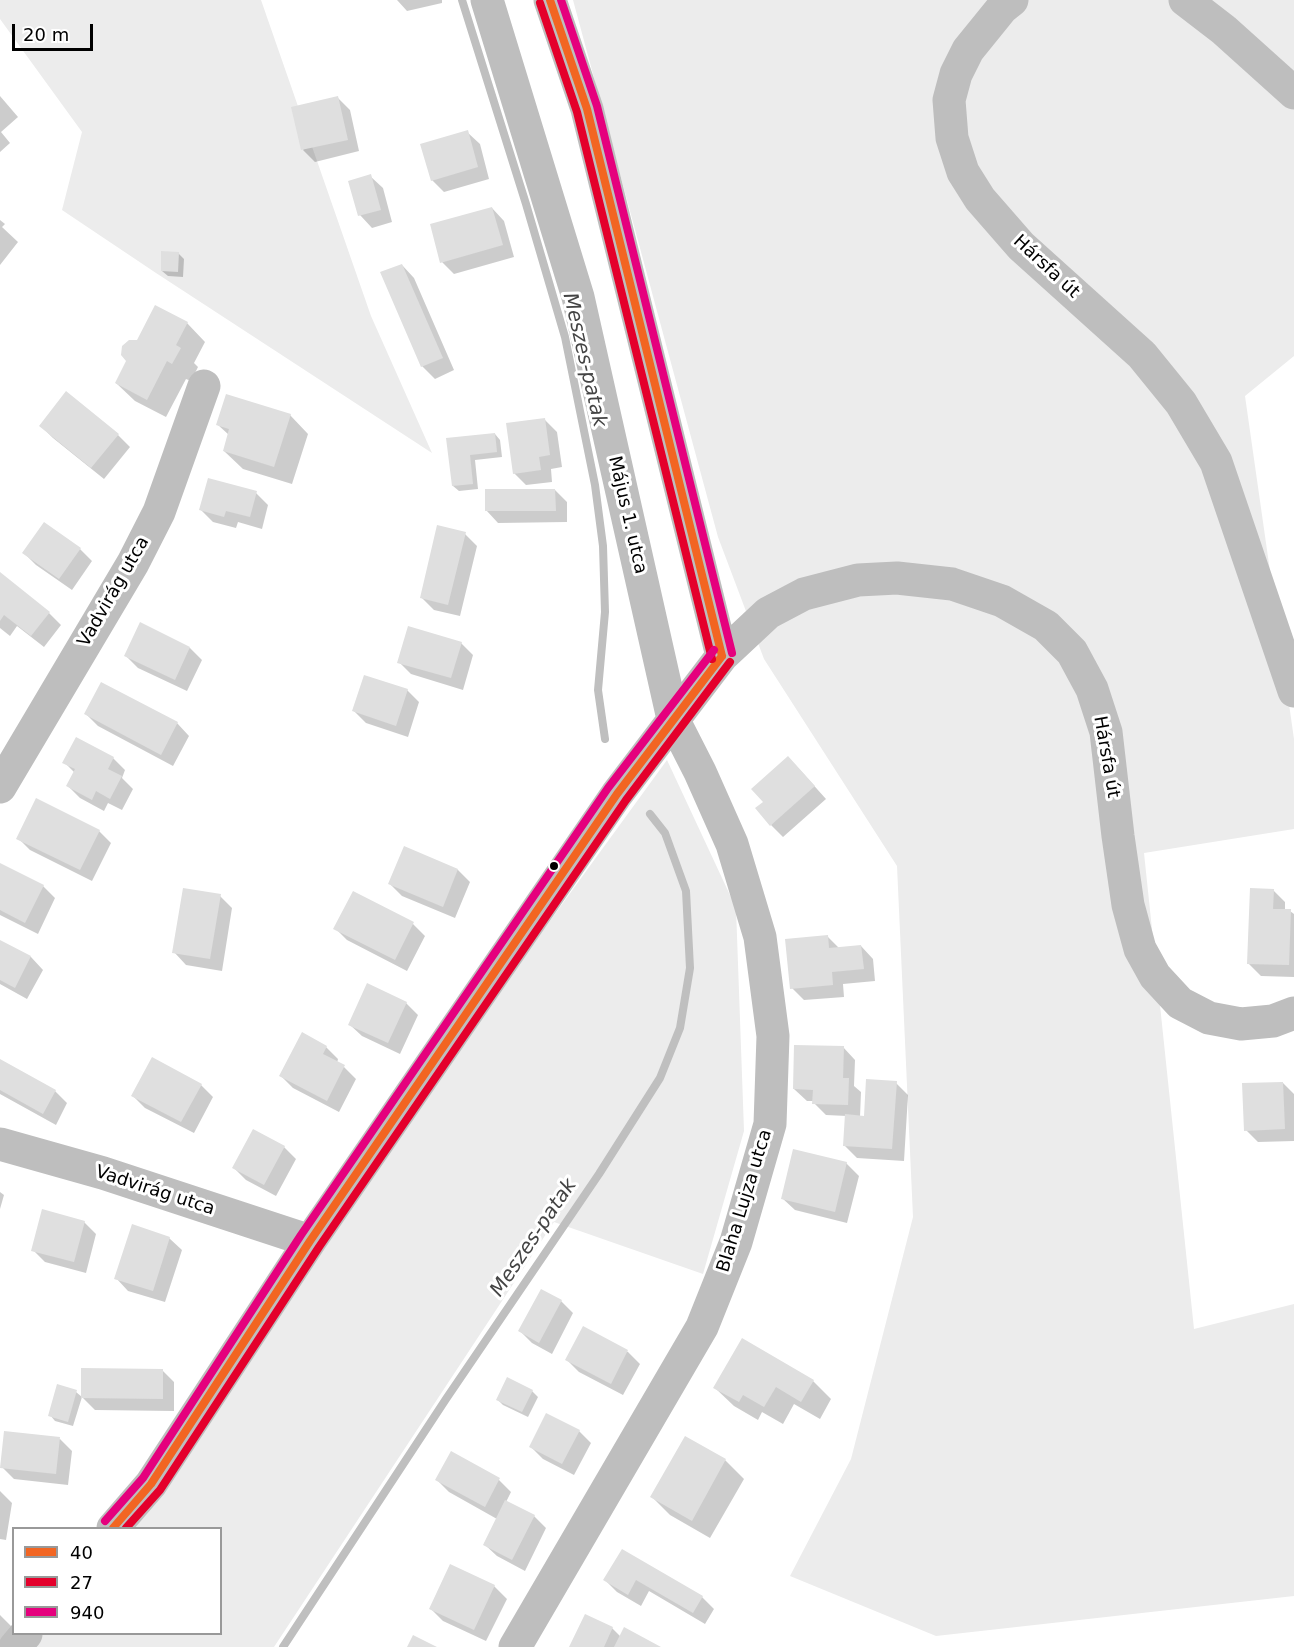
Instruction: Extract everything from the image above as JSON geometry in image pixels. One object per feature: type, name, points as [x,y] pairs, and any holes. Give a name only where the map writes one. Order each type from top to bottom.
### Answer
[{"type":"street","name":"Május 1. utca","points":[[487,0],[578,297],[673,719]]},
{"type":"street","points":[[550,0],[587,109],[722,656]]},
{"type":"street","name":"Hársfa út","points":[[1012,0],[982,31],[968,50],[956,74],[949,100],[952,138],[963,172],[980,199],[1021,246],[1142,355],[1181,403],[1216,462],[1294,691]]},
{"type":"street","points":[[1185,0],[1224,30],[1294,93]]},
{"type":"street","name":"Vadvirág utca","points":[[0,787],[133,563],[159,512],[204,386]]},
{"type":"street","name":"Hársfa út","points":[[115,1527],[151,1484],[310,1241],[617,794],[722,656],[768,613],[804,594],[858,580],[897,578],[952,584],[1002,601],[1046,626],[1072,652],[1092,689],[1106,732],[1128,905],[1140,948],[1155,976],[1180,1003],[1209,1018],[1241,1024],[1273,1021],[1294,1013]]},
{"type":"street","name":"Blaha Lujza utca","points":[[515,1647],[702,1327],[736,1242],[770,1124],[773,1036],[760,937],[732,844],[673,719]]},
{"type":"street","name":"Vadvirág utca","points":[[0,1144],[103,1173],[310,1241]]},
{"type":"street","points":[[15,1647],[25,1635]]},
{"type":"shaded area","points":[[0,0],[261,0],[371,316],[432,453],[62,210],[82,132],[0,19]]},
{"type":"shaded area","points":[[573,0],[1294,0],[1294,356],[1245,396],[1294,739],[1294,829],[1144,853],[1194,1329],[1294,1304],[1294,1596],[936,1636],[790,1576],[851,1459],[913,1217],[897,866],[764,659],[718,537]]},
{"type":"shaded area","points":[[667,760],[736,908],[744,1131],[703,1274],[554,1222],[274,1647],[22,1647],[31,1635],[222,1635],[222,1527],[109,1527]]},
{"type":"building","points":[[338,96],[348,140],[301,150],[291,107]]},
{"type":"building","points":[[468,130],[478,167],[431,181],[420,144]]},
{"type":"building","points":[[371,174],[381,210],[358,216],[348,181]]},
{"type":"building","points":[[492,207],[503,245],[440,263],[430,224]]},
{"type":"building","points":[[161,251],[179,252],[178,272],[161,271]]},
{"type":"building","points":[[402,264],[443,358],[421,367],[380,272]]},
{"type":"building","points":[[155,305],[188,322],[176,345],[181,348],[172,364],[167,361],[147,400],[115,383],[126,361],[121,355],[122,346],[129,340],[137,340]]},
{"type":"building","points":[[66,391],[119,434],[91,468],[39,426]]},
{"type":"building","points":[[226,394],[291,414],[274,467],[223,451],[229,429],[216,425]]},
{"type":"building","points":[[545,418],[550,455],[539,457],[541,470],[513,474],[506,423]]},
{"type":"building","points":[[495,433],[497,452],[470,455],[473,484],[452,486],[446,438]]},
{"type":"building","points":[[208,478],[257,491],[250,517],[226,511],[224,517],[199,510]]},
{"type":"building","points":[[485,489],[555,489],[556,511],[485,511]]},
{"type":"building","points":[[44,522],[81,548],[59,579],[22,553]]},
{"type":"building","points":[[437,525],[466,532],[448,605],[420,598]]},
{"type":"building","points":[[0,572],[50,612],[31,636],[4,615],[0,621]]},
{"type":"building","points":[[140,622],[190,647],[175,680],[124,656]]},
{"type":"building","points":[[408,626],[462,642],[451,678],[397,663]]},
{"type":"building","points":[[364,675],[408,689],[396,726],[352,711]]},
{"type":"building","points":[[101,682],[178,722],[161,755],[84,714]]},
{"type":"building","points":[[76,737],[114,757],[108,769],[122,776],[110,799],[96,791],[92,800],[66,786],[75,769],[62,763]]},
{"type":"building","points":[[788,756],[815,786],[770,826],[755,808],[763,802],[751,789]]},
{"type":"building","points":[[36,798],[100,830],[80,870],[16,839]]},
{"type":"building","points":[[404,846],[458,869],[443,907],[388,884]]},
{"type":"building","points":[[0,863],[44,885],[25,923],[0,910]]},
{"type":"building","points":[[183,888],[221,894],[210,959],[172,953]]},
{"type":"building","points":[[1250,888],[1274,889],[1273,909],[1291,909],[1289,965],[1247,964]]},
{"type":"building","points":[[353,891],[414,922],[395,960],[333,929]]},
{"type":"building","points":[[828,935],[829,948],[861,945],[864,969],[832,972],[833,985],[790,989],[785,939]]},
{"type":"building","points":[[0,940],[31,956],[15,988],[0,980]]},
{"type":"building","points":[[367,983],[407,1002],[388,1043],[348,1025]]},
{"type":"building","points":[[302,1032],[327,1046],[323,1054],[345,1065],[327,1101],[279,1076]]},
{"type":"building","points":[[794,1045],[844,1046],[843,1078],[849,1078],[848,1105],[812,1104],[813,1090],[793,1089]]},
{"type":"building","points":[[152,1057],[202,1084],[181,1122],[131,1096]]},
{"type":"building","points":[[0,1059],[56,1090],[43,1114],[0,1090]]},
{"type":"building","points":[[866,1079],[897,1081],[892,1149],[843,1146],[845,1114],[864,1116]]},
{"type":"building","points":[[1283,1082],[1285,1129],[1244,1131],[1242,1083]]},
{"type":"building","points":[[253,1129],[285,1146],[264,1185],[232,1168]]},
{"type":"building","points":[[793,1149],[847,1162],[835,1212],[781,1199]]},
{"type":"building","points":[[42,1209],[85,1221],[74,1262],[31,1251]]},
{"type":"building","points":[[132,1224],[170,1237],[153,1291],[114,1279]]},
{"type":"building","points":[[541,1289],[562,1300],[539,1343],[518,1331]]},
{"type":"building","points":[[583,1326],[628,1350],[611,1384],[565,1360]]},
{"type":"building","points":[[742,1338],[814,1380],[801,1402],[776,1387],[764,1407],[743,1395],[739,1402],[713,1388]]},
{"type":"building","points":[[81,1368],[163,1369],[163,1399],[81,1398]]},
{"type":"building","points":[[507,1377],[533,1390],[522,1412],[496,1400]]},
{"type":"building","points":[[57,1384],[77,1390],[68,1422],[48,1416]]},
{"type":"building","points":[[546,1413],[580,1430],[562,1464],[529,1447]]},
{"type":"building","points":[[4,1431],[60,1437],[56,1474],[0,1468]]},
{"type":"building","points":[[685,1436],[726,1459],[692,1521],[650,1497]]},
{"type":"building","points":[[451,1451],[500,1478],[485,1507],[435,1480]]},
{"type":"building","points":[[505,1500],[535,1515],[512,1560],[483,1545]]},
{"type":"building","points":[[622,1549],[703,1596],[693,1613],[636,1580],[628,1595],[603,1580]]},
{"type":"building","points":[[450,1564],[495,1585],[474,1630],[429,1609]]},
{"type":"building","points":[[585,1614],[613,1627],[604,1647],[569,1647]]},
{"type":"building","points":[[624,1627],[661,1647],[614,1647]]},
{"type":"building","points":[[413,1635],[437,1647],[407,1647]]},
{"type":"waterway","name":"Meszes-patak","points":[[462,0],[565,337],[595,485],[603,546],[605,612],[598,690],[605,739]]},
{"type":"waterway","name":"Meszes-patak","points":[[283,1647],[446,1399],[599,1174],[660,1078],[680,1028],[690,968],[686,891],[665,833],[650,814]]},
{"type":"transit line","name":"40","points":[[550,0],[587,109],[722,656]]},
{"type":"transit line","name":"940","points":[[561,0],[597,106],[732,653]]},
{"type":"transit line","name":"27","points":[[540,3],[577,112],[712,659]]},
{"type":"transit line","name":"940","points":[[105,1521],[143,1478],[301,1235],[608,788],[714,650]]},
{"type":"transit line","name":"40","points":[[114,1527],[151,1484],[310,1241],[617,794],[722,656]]},
{"type":"transit line","name":"27","points":[[127,1527],[160,1490],[319,1247],[626,800],[730,662]]}]
